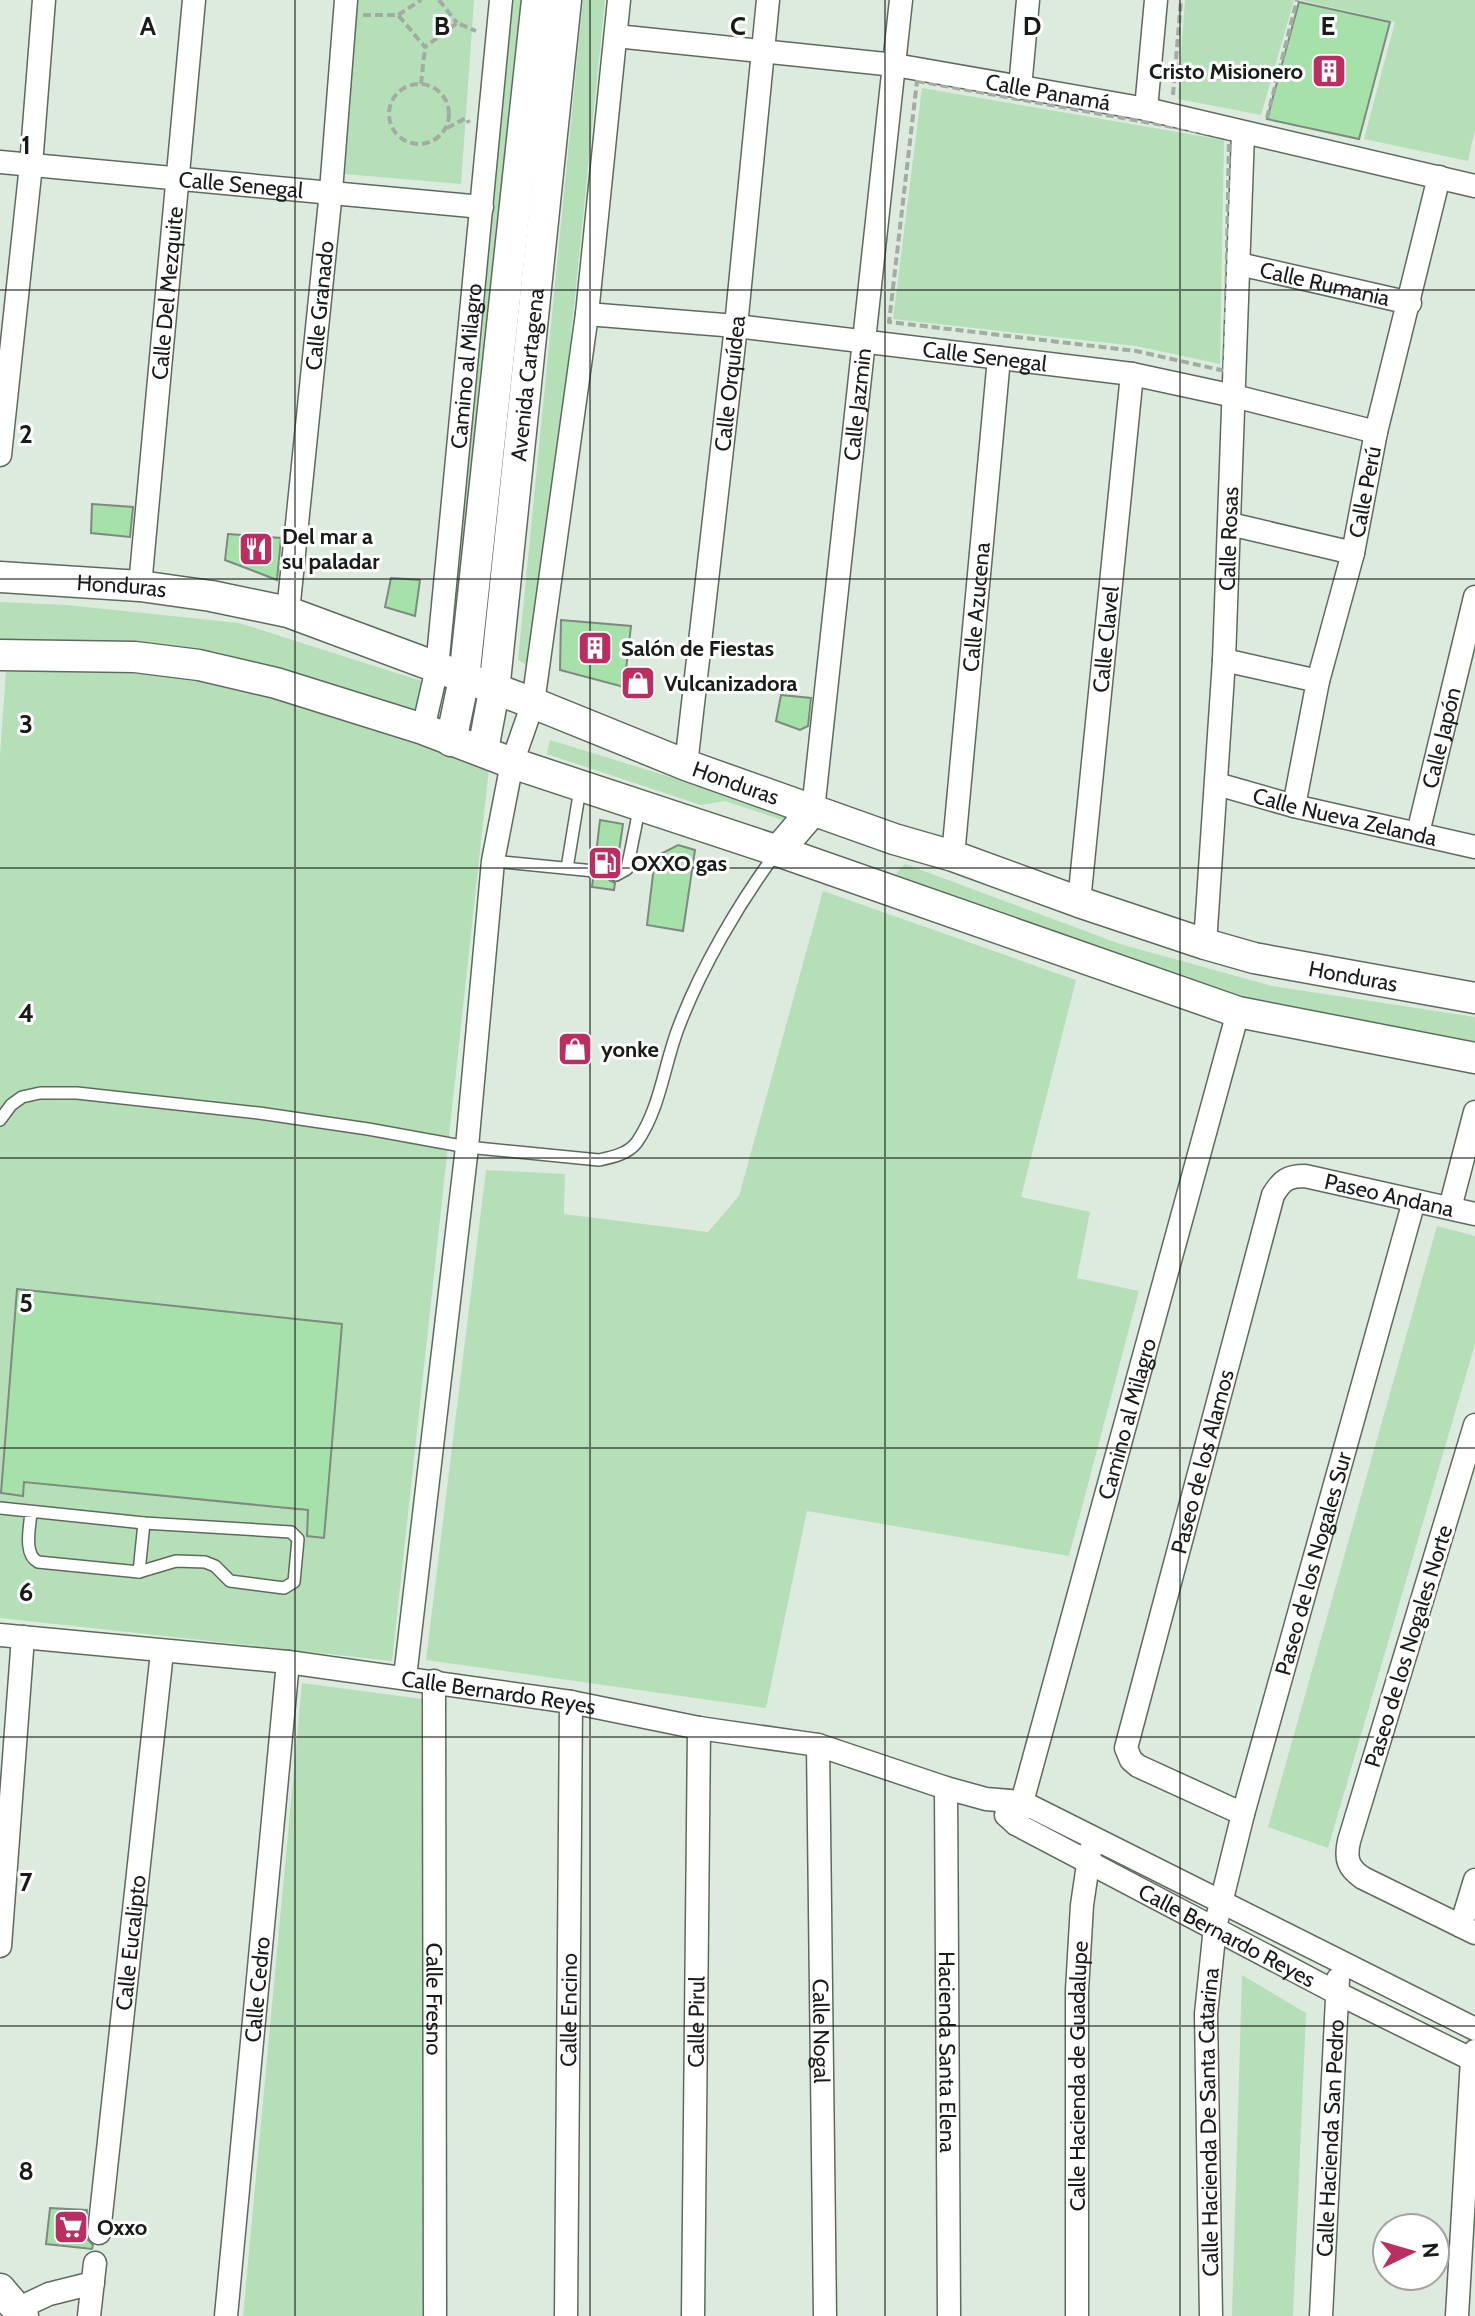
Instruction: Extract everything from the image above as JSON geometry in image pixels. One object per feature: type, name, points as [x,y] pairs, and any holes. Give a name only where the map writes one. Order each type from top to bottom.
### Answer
[{"type":"street","points":[[0,455],[31,165],[44,0]]},
{"type":"street","name":"Calle Del Mezquite","points":[[140,586],[194,0]]},
{"type":"street","name":"Camino al Milagro","points":[[423,729],[451,674],[482,207],[501,0]]},
{"type":"street","name":"Avenida Cartagena","points":[[451,741],[451,674],[537,0]]},
{"type":"street","name":"Avenida Cartagena","points":[[483,750],[494,691],[566,0]]},
{"type":"street","points":[[405,1677],[467,1147],[493,861],[512,763],[533,703],[587,314],[619,0]]},
{"type":"street","name":"Calle Orquídea","points":[[686,765],[736,326],[768,0]]},
{"type":"street","name":"Calle Jazmin","points":[[813,810],[901,0]]},
{"type":"street","points":[[1020,88],[1028,0]]},
{"type":"street","points":[[1146,109],[1156,0]]},
{"type":"street","name":"Calle Granado","points":[[288,612],[349,8]]},
{"type":"street","name":"Calle Panamá","points":[[616,36],[895,65],[1146,109],[1236,135],[1475,186]]},
{"type":"street","name":"Calle Rosas","points":[[1205,944],[1217,784],[1230,524],[1239,264],[1236,135]]},
{"type":"street","name":"Calle Senegal","points":[[0,162],[482,207]]},
{"type":"street","name":"Calle Perú","points":[[1294,806],[1318,681],[1353,553],[1376,432],[1439,177]]},
{"type":"street","name":"Calle Rumania","points":[[1239,264],[1410,303]]},
{"type":"street","name":"Calle Senegal","points":[[587,314],[736,326],[1132,374],[1376,432]]},
{"type":"street","name":"Calle Azucena","points":[[953,856],[999,358]]},
{"type":"street","name":"Calle Clavel","points":[[1079,902],[1132,374]]},
{"type":"street","points":[[1230,524],[1353,553]]},
{"type":"street","name":"Honduras","points":[[0,577],[140,586],[211,596],[288,612],[533,703],[686,765],[1205,944],[1254,958],[1475,998]]},
{"type":"street","name":"Calle Japón","points":[[1418,833],[1475,597]]},
{"type":"street","points":[[0,655],[135,657],[199,665],[276,683],[423,729],[512,763],[778,851],[1238,1012],[1475,1058]]},
{"type":"street","points":[[1224,660],[1318,681]]},
{"type":"street","name":"Calle Nueva Zelanda","points":[[1217,784],[1294,806],[1475,847]]},
{"type":"street","points":[[778,851],[813,810]]},
{"type":"street","points":[[873,884],[894,839]]},
{"type":"street","name":"Camino al Milagro","points":[[1016,1824],[1238,1012]]},
{"type":"street","points":[[1450,1208],[1475,1112]]},
{"type":"street","name":"Paseo de los Alamos","points":[[1243,1814],[1138,1766],[1131,1760],[1126,1748],[1273,1195],[1280,1183],[1290,1176],[1305,1176]]},
{"type":"street","name":"Paseo Andana","points":[[1305,1176],[1475,1214]]},
{"type":"street","name":"Paseo de los Nogales Sur","points":[[1215,1927],[1243,1814],[1414,1201]]},
{"type":"street","name":"Paseo de los Nogales Norte","points":[[1468,1929],[1363,1878],[1349,1867],[1347,1858],[1349,1841],[1475,1425]]},
{"type":"street","points":[[0,1946],[11,1636]]},
{"type":"street","name":"Calle Bernardo Reyes","points":[[11,1636],[288,1662],[405,1677],[571,1702],[699,1728],[818,1745],[946,1788],[986,1799],[1022,1802],[1475,2029]]},
{"type":"street","name":"Calle Eucalipto","points":[[99,2233],[162,1652]]},
{"type":"street","name":"Calle Cedro","points":[[226,2316],[288,1662]]},
{"type":"street","name":"Calle Fresno","points":[[434,1681],[435,2316]]},
{"type":"street","name":"Calle Encino","points":[[566,2316],[571,1702]]},
{"type":"street","name":"Calle Pirul","points":[[693,2316],[699,1728]]},
{"type":"street","name":"Calle Nogal","points":[[818,1745],[825,2316]]},
{"type":"street","name":"Hacienda Santa Elena","points":[[946,1788],[949,2316]]},
{"type":"street","name":"Calle Bernardo Reyes","points":[[986,1799],[1016,1824],[1337,1993],[1474,2057]]},
{"type":"street","name":"Calle Hacienda de Guadalupe","points":[[1077,2316],[1077,1990],[1082,1905],[1092,1838]]},
{"type":"street","points":[[1468,1929],[1475,1880]]},
{"type":"street","name":"Calle Hacienda De Santa Catarina","points":[[1211,2316],[1206,2014],[1215,1927]]},
{"type":"street","name":"Calle Hacienda San Pedro","points":[[1321,2316],[1340,1962]]},
{"type":"street","points":[[1457,2316],[1474,2057]]},
{"type":"street","points":[[13,2305],[49,2294],[94,2273],[89,2316]]},
{"type":"lane","points":[[567,868],[581,784]]},
{"type":"lane","points":[[616,875],[627,869],[640,805]]},
{"type":"lane","points":[[0,1120],[11,1105],[22,1097],[40,1093],[77,1093],[259,1113],[467,1147],[599,1160],[620,1155],[636,1143],[657,1102],[678,1028],[703,971],[778,851]]},
{"type":"lane","points":[[493,861],[594,871]]},
{"type":"lane","points":[[0,1508],[144,1523],[291,1532],[298,1539],[296,1577],[291,1585],[284,1588],[230,1581],[215,1566],[205,1562],[176,1561],[139,1572],[32,1560],[29,1553],[31,1512]]},
{"type":"lane","points":[[139,1572],[144,1523]]},
{"type":"path","points":[[349,8],[398,15],[421,0]]},
{"type":"path","points":[[439,0],[457,23],[476,31]]},
{"type":"path","points":[[1173,104],[1181,0]]},
{"type":"path","points":[[1266,123],[1297,0]]},
{"type":"path","points":[[398,15],[425,47],[421,84]]},
{"type":"path","points":[[425,47],[457,23]]},
{"type":"path","points":[[917,81],[1236,135],[1225,371],[1136,351],[889,322],[917,81]]},
{"type":"path","points":[[445,129],[450,111],[445,98],[435,88],[421,84],[401,90],[392,101],[389,115],[393,129],[404,140],[418,145],[432,141],[445,129],[466,118],[470,125],[471,109]]},
{"type":"green space","points":[[357,0],[474,0],[461,184],[344,174]]},
{"type":"green space","points":[[511,0],[531,0],[464,640],[450,632]]},
{"type":"green space","points":[[583,0],[605,0],[537,671],[518,660]]},
{"type":"green space","points":[[1185,0],[1294,0],[1261,115],[1178,99]]},
{"type":"green space","points":[[1300,0],[1475,0],[1475,129],[1468,161],[1364,139],[1395,22]]},
{"type":"green space","points":[[922,88],[1224,140],[1220,364],[1136,346],[893,319]]},
{"type":"green space","points":[[0,602],[67,605],[239,623],[431,684],[421,711],[215,651],[0,643]]},
{"type":"green space","points":[[6,671],[201,675],[489,768],[392,1661],[0,1618],[0,756]]},
{"type":"green space","points":[[550,740],[791,814],[788,822],[725,801],[701,805],[547,754]]},
{"type":"green space","points":[[905,864],[1120,944],[1272,986],[1475,1017],[1475,1043],[1248,999],[1141,969],[893,877]]},
{"type":"green space","points":[[823,891],[1076,980],[1021,1197],[1090,1212],[1077,1278],[1139,1291],[1069,1556],[807,1511],[766,1708],[426,1660],[486,1170],[565,1174],[564,1214],[708,1232],[739,1196]]},
{"type":"green space","points":[[1437,1226],[1475,1236],[1475,1344],[1328,1848],[1268,1827]]},
{"type":"green space","points":[[302,1683],[429,1700],[433,2316],[243,2316]]},
{"type":"green space","points":[[1242,1975],[1306,2013],[1293,2316],[1232,2316]]},
{"type":"building","name":"Cristo Misionero","points":[[1299,2],[1390,22],[1359,139],[1267,119]]},
{"type":"building","points":[[92,504],[133,507],[130,537],[91,533]]},
{"type":"building","name":"Del mar a su paladar","points":[[228,534],[281,538],[277,580],[225,560]]},
{"type":"building","points":[[391,578],[420,580],[415,616],[385,607]]},
{"type":"building","name":"Salón de Fiestas","points":[[561,620],[631,626],[624,687],[560,670]]},
{"type":"building","points":[[781,695],[811,698],[808,726],[800,730],[776,721]]},
{"type":"building","points":[[600,820],[623,824],[617,865],[608,874],[609,880],[615,883],[614,890],[592,887],[593,879],[602,873],[601,867],[595,863]]},
{"type":"building","points":[[678,845],[695,850],[683,931],[647,925],[655,857]]},
{"type":"building","points":[[17,1289],[342,1324],[324,1538],[307,1536],[308,1510],[24,1482],[23,1496],[1,1493]]},
{"type":"building","name":"Oxxo","points":[[50,2208],[87,2210],[85,2232],[93,2245],[92,2249],[46,2244]]},
{"type":"place","name":"Cristo Misionero","points":[[1329,71]]},
{"type":"place","name":"Del mar a su paladar","points":[[256,549]]},
{"type":"place","name":"Salón de Fiestas","points":[[595,648]]},
{"type":"place","name":"Vulcanizadora","points":[[638,683]]},
{"type":"place","name":"OXXO gas","points":[[605,863]]},
{"type":"place","name":"yonke","points":[[575,1049]]},
{"type":"place","name":"Oxxo","points":[[71,2227]]}]
